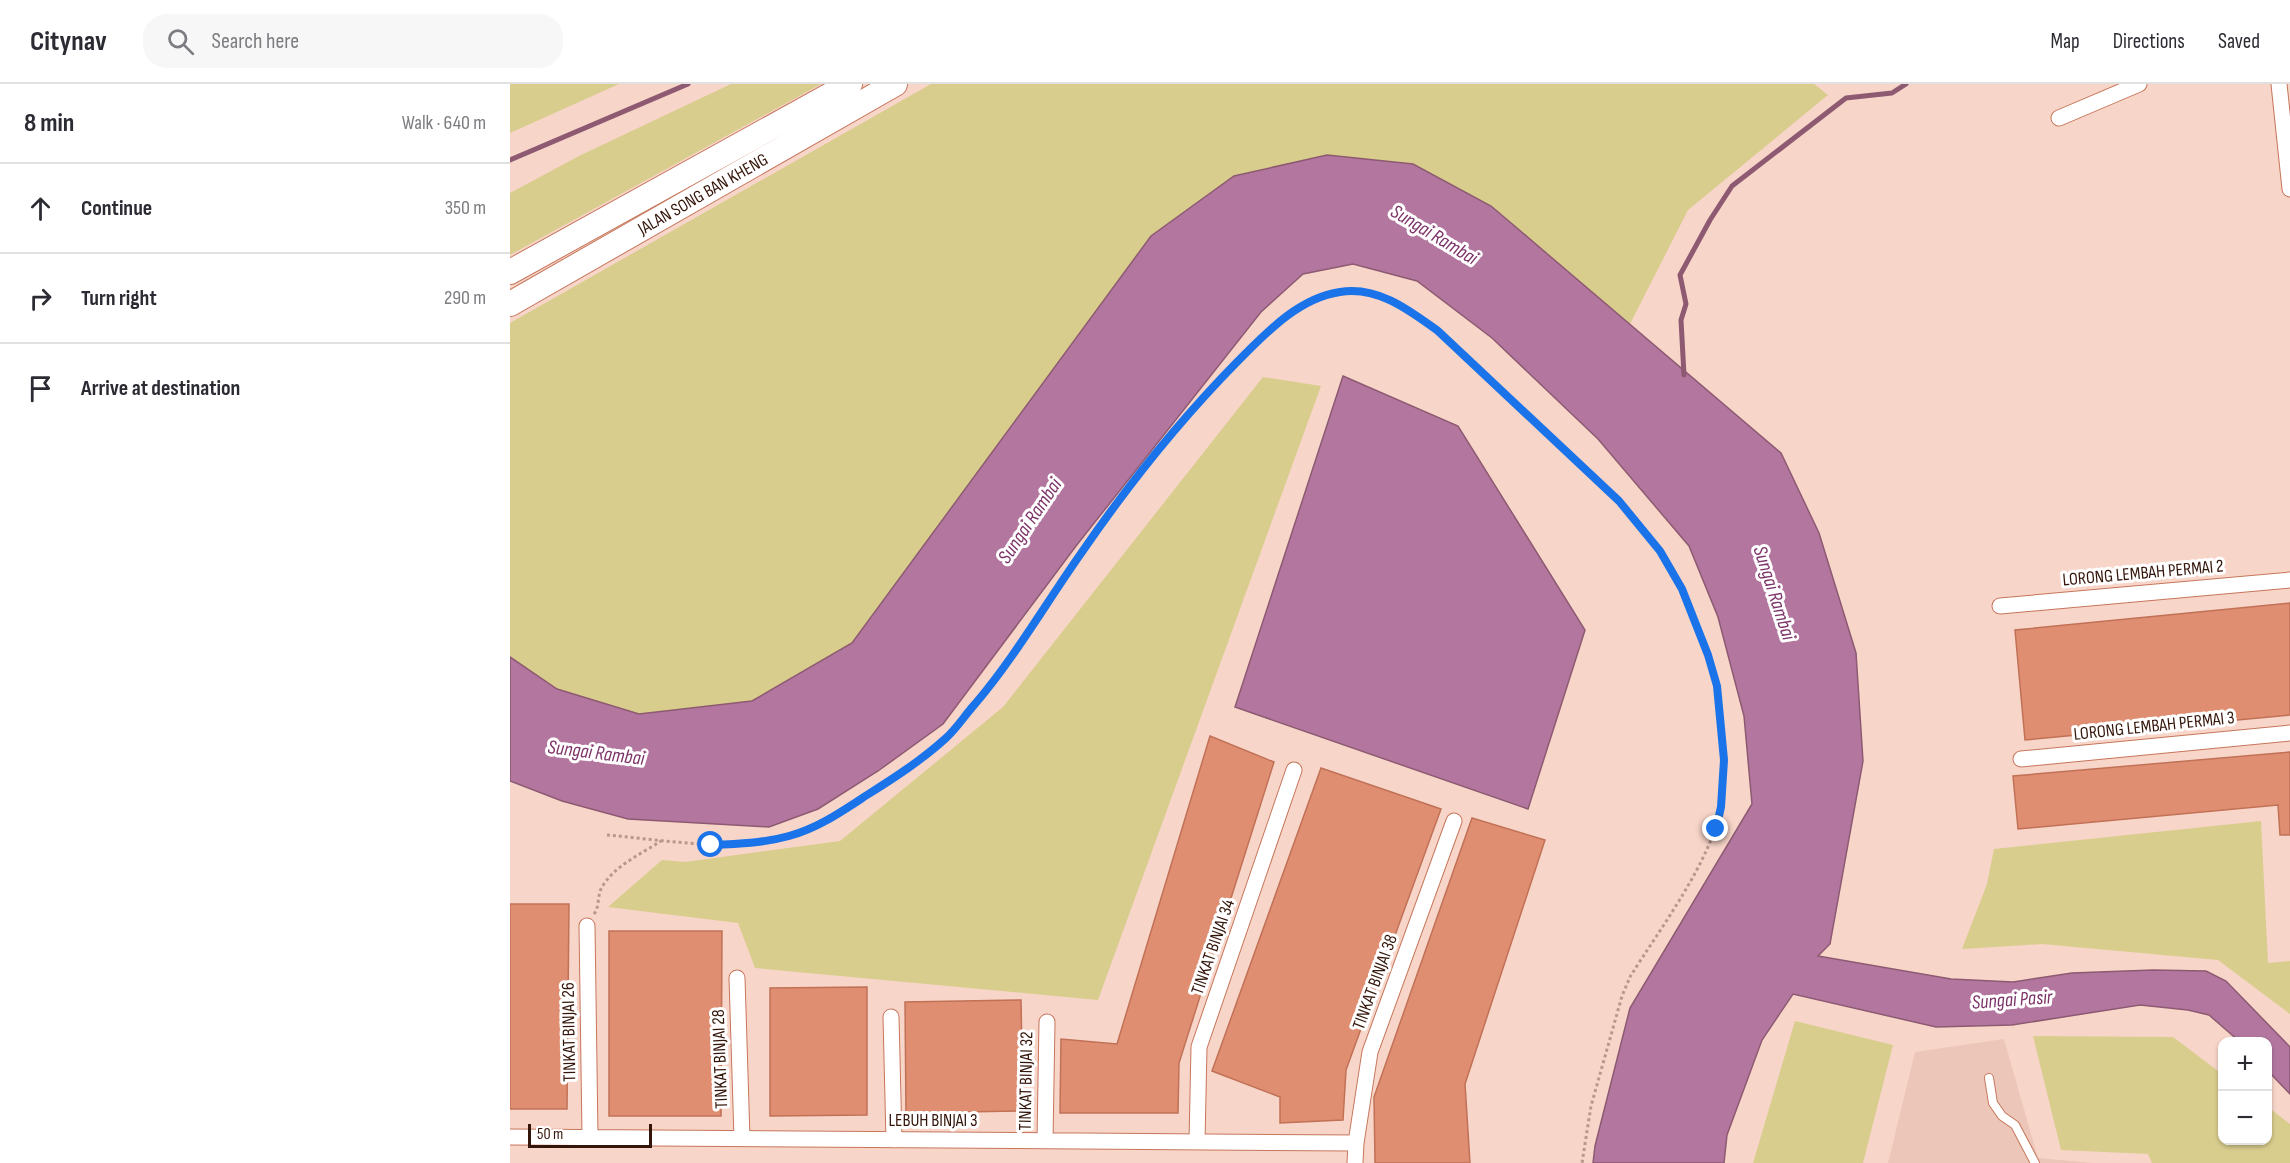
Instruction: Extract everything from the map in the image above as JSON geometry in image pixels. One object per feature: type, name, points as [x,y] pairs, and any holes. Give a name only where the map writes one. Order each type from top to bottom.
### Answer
[{"type":"main road","name":"JALAN SONG BAN KHENG","points":[[510,272],[850,84]]},
{"type":"main road","name":"JALAN SONG BAN KHENG","points":[[512,303],[895,84]]},
{"type":"street","points":[[2059,118],[2139,84]]},
{"type":"street","points":[[2280,84],[2290,189]]},
{"type":"street","name":"LORONG LEMBAH PERMAI 2","points":[[2000,606],[2290,580]]},
{"type":"street","name":"LORONG LEMBAH PERMAI 3","points":[[2021,759],[2290,733]]},
{"type":"street","name":"TINKAT BINJAI 34","points":[[1197,1142],[1199,1047],[1294,770]]},
{"type":"street","name":"TINKAT BINJAI 38","points":[[1356,1163],[1356,1143],[1370,1052],[1454,821]]},
{"type":"street","name":"TINKAT BINJAI 26","points":[[587,926],[590,1137]]},
{"type":"street","name":"TINKAT BINJAI 28","points":[[738,978],[742,1138]]},
{"type":"street","points":[[891,1017],[894,1140]]},
{"type":"street","name":"TINKAT BINJAI 32","points":[[1045,1140],[1047,1022]]},
{"type":"street","name":"LEBUH BINJAI 3","points":[[510,1137],[1356,1143]]},
{"type":"lane","points":[[1989,1078],[1993,1103],[2002,1116],[2015,1125],[2035,1163]]},
{"type":"path","points":[[607,835],[711,845],[750,844],[788,837],[819,826],[913,766],[948,736],[1003,672],[1083,551],[1186,416],[1263,336],[1289,314],[1312,301],[1340,292],[1368,292],[1387,298],[1407,308],[1438,331],[1611,494],[1640,525],[1660,551],[1682,589],[1708,655],[1717,686],[1724,760],[1721,807],[1716,829],[1698,868],[1630,977],[1622,996],[1591,1106],[1582,1163]]},
{"type":"path","points":[[587,926],[597,909],[600,890],[611,873],[662,840]]},
{"type":"shaded area","points":[[510,84],[619,84],[510,133]]},
{"type":"shaded area","points":[[731,84],[821,84],[510,255],[510,193],[581,155]]},
{"type":"shaded area","points":[[931,84],[1814,84],[1828,95],[1688,210],[1630,324],[1491,206],[1234,176],[1151,236],[852,643],[752,701],[639,714],[557,689],[510,657],[510,323]]},
{"type":"shaded area","points":[[1263,377],[1321,386],[1098,1000],[755,968],[738,923],[608,907],[662,860],[685,862],[840,841],[1003,707]]},
{"type":"shaded area","points":[[2261,821],[2268,963],[2290,961],[2290,1014],[2218,960],[2042,944],[1962,949],[1987,884],[1994,849]]},
{"type":"shaded area","points":[[1795,1021],[1893,1045],[1863,1163],[1753,1163]]},
{"type":"shaded area","points":[[2033,1036],[2173,1037],[2218,1071],[2218,1145],[2272,1145],[2272,1110],[2290,1124],[2290,1163],[2152,1163],[2148,1154],[2061,1150]]},
{"type":"shaded area","points":[[2004,1039],[2038,1158],[2094,1163],[1888,1163],[1915,1052]]},
{"type":"water","points":[[1327,155],[1413,164],[1491,206],[1781,453],[1819,533],[1856,653],[1863,761],[1830,944],[1818,956],[1951,979],[2013,982],[2072,973],[2206,971],[2226,981],[2290,1047],[2290,1094],[2272,1075],[2272,1037],[2234,1037],[2209,1015],[2188,1010],[2140,1005],[2012,1025],[1936,1027],[1793,994],[1762,1040],[1727,1135],[1724,1163],[1593,1163],[1595,1146],[1630,1008],[1752,804],[1744,716],[1718,617],[1689,546],[1598,439],[1492,338],[1417,281],[1353,264],[1303,274],[1261,312],[1076,546],[943,724],[878,771],[818,809],[769,827],[628,819],[562,801],[510,781],[510,657],[557,689],[639,714],[752,701],[852,643],[1151,236],[1234,176]]},
{"type":"water","points":[[1343,376],[1458,426],[1585,630],[1528,809],[1235,707]]},
{"type":"building","points":[[2290,603],[2290,715],[2025,740],[2015,630]]},
{"type":"building","points":[[1210,736],[1274,762],[1179,1063],[1178,1113],[1060,1113],[1061,1039],[1117,1044]]},
{"type":"building","points":[[2290,752],[2290,835],[2280,835],[2278,805],[2018,829],[2013,776]]},
{"type":"building","points":[[1321,768],[1441,809],[1346,1070],[1343,1120],[1280,1123],[1280,1097],[1212,1071]]},
{"type":"building","points":[[1472,818],[1545,840],[1465,1084],[1470,1163],[1375,1163],[1374,1097]]},
{"type":"building","points":[[510,904],[569,904],[567,1109],[510,1109]]},
{"type":"building","points":[[609,931],[722,931],[721,1116],[609,1116]]},
{"type":"building","points":[[867,987],[867,1115],[770,1116],[770,988]]},
{"type":"building","points":[[1021,1000],[1023,1111],[906,1113],[905,1002]]},
{"type":"waterway","points":[[510,160],[688,84]]},
{"type":"waterway","points":[[1684,375],[1681,320],[1686,304],[1680,275],[1710,220],[1732,186],[1846,98],[1892,93],[1906,84]]},
{"type":"route","points":[[711,845],[750,844],[788,837],[819,826],[913,766],[948,736],[1003,672],[1083,551],[1186,416],[1263,336],[1289,314],[1312,301],[1340,292],[1368,292],[1387,298],[1407,308],[1438,331],[1619,501],[1660,551],[1682,589],[1708,655],[1717,686],[1724,760],[1721,807],[1716,829]]},
{"type":"water label","name":"Sungai Rambai","points":[[1434,235]]},
{"type":"water label","name":"Sungai Rambai","points":[[1030,521]]},
{"type":"water label","name":"Sungai Rambai","points":[[1774,593]]},
{"type":"water label","name":"Sungai Rambai","points":[[596,753]]},
{"type":"water label","name":"Sungai Pasir","points":[[2012,1000]]}]
